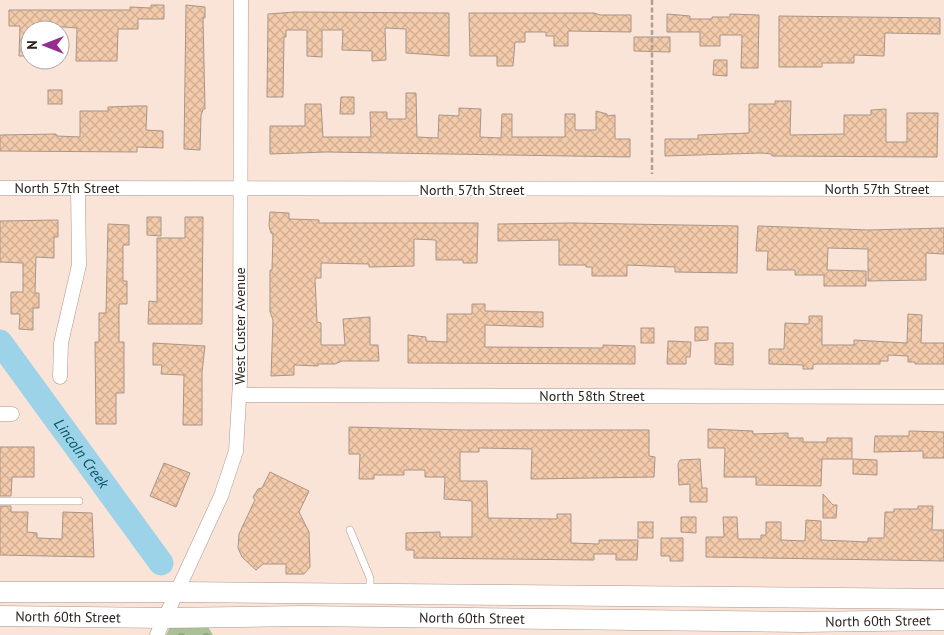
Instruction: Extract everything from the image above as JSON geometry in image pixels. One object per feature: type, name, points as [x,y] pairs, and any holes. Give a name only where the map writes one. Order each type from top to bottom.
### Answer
[{"type":"main road","name":"North 60th Street","points":[[0,592],[370,593],[944,599]]},
{"type":"main road","name":"North 60th Street","points":[[0,616],[161,627],[301,616],[801,622],[944,620]]},
{"type":"street","name":"West Custer Avenue","points":[[161,627],[221,496],[236,452],[240,395],[241,0]]},
{"type":"street","name":"North 57th Street","points":[[0,188],[240,190],[944,189]]},
{"type":"street","points":[[60,378],[61,342],[79,265],[78,188]]},
{"type":"street","name":"North 58th Street","points":[[240,395],[944,397]]},
{"type":"lane","points":[[0,501],[79,502]]},
{"type":"lane","points":[[350,530],[370,578],[370,593]]},
{"type":"path","points":[[652,0],[652,174]]},
{"type":"green space","points":[[170,627],[208,627],[213,635],[166,635]]},
{"type":"building","points":[[151,5],[164,5],[164,19],[138,19],[138,29],[118,29],[117,61],[76,61],[77,28],[70,27],[70,20],[20,20],[20,26],[9,26],[9,10],[130,10],[130,7],[151,8]]},
{"type":"building","points":[[186,5],[205,7],[205,18],[203,18],[205,109],[203,109],[201,116],[200,150],[184,149]]},
{"type":"building","points":[[295,12],[449,13],[449,56],[406,53],[406,29],[385,28],[386,60],[372,61],[372,51],[342,50],[343,30],[322,30],[322,57],[307,56],[307,30],[286,30],[286,37],[284,37],[283,97],[267,97],[268,14]]},
{"type":"building","points":[[469,13],[594,13],[600,15],[631,15],[631,32],[568,31],[568,46],[554,46],[554,36],[546,36],[546,32],[525,32],[525,42],[515,42],[513,66],[497,66],[497,56],[470,56]]},
{"type":"building","points":[[667,14],[690,16],[690,19],[730,17],[730,14],[759,15],[758,68],[741,68],[742,35],[720,35],[720,46],[700,46],[700,32],[667,32]]},
{"type":"building","points":[[779,16],[940,18],[940,34],[885,33],[884,56],[854,55],[854,63],[822,63],[822,67],[779,67]]},
{"type":"building","points":[[634,37],[670,37],[670,52],[634,51]]},
{"type":"building","points":[[714,60],[727,60],[727,76],[713,75]]},
{"type":"building","points":[[48,90],[62,90],[62,104],[48,104]]},
{"type":"building","points":[[406,93],[416,93],[417,137],[438,138],[439,115],[459,116],[459,108],[481,109],[480,137],[501,138],[502,114],[512,114],[512,137],[565,137],[565,114],[575,114],[575,130],[596,130],[596,111],[607,114],[607,116],[615,115],[615,139],[630,139],[630,157],[326,152],[270,154],[270,126],[305,126],[305,104],[321,104],[323,137],[371,137],[370,112],[387,112],[387,119],[406,119]]},
{"type":"building","points":[[341,97],[354,97],[354,114],[340,114]]},
{"type":"building","points":[[775,101],[791,101],[790,135],[844,134],[844,115],[871,115],[871,110],[886,109],[886,142],[907,142],[907,113],[938,113],[937,157],[772,156],[772,154],[761,153],[665,156],[665,139],[698,139],[698,135],[749,133],[749,104],[775,104]]},
{"type":"building","points":[[147,106],[146,130],[163,131],[163,148],[137,147],[137,152],[0,151],[0,135],[56,134],[57,136],[80,137],[80,111],[108,111],[108,107]]},
{"type":"building","points":[[270,212],[289,213],[289,219],[319,220],[319,223],[478,223],[477,263],[463,263],[463,260],[436,260],[436,240],[414,239],[414,266],[369,267],[369,264],[321,263],[321,278],[315,278],[317,322],[321,323],[321,345],[345,345],[343,319],[370,317],[370,345],[378,345],[379,361],[342,361],[335,364],[318,364],[318,366],[294,365],[294,375],[271,376],[273,320],[270,312],[270,270],[272,270],[273,234],[269,226]]},
{"type":"building","points":[[147,217],[161,217],[161,236],[147,235]]},
{"type":"building","points":[[185,217],[203,217],[202,324],[148,324],[149,301],[157,302],[157,238],[185,238]]},
{"type":"building","points":[[58,220],[58,237],[54,237],[54,258],[36,257],[35,293],[39,293],[39,308],[33,308],[33,330],[19,329],[20,314],[11,314],[11,292],[23,292],[23,263],[0,262],[0,221]]},
{"type":"building","points":[[572,223],[738,226],[737,273],[675,272],[675,267],[627,265],[627,276],[592,276],[592,267],[586,267],[586,265],[559,265],[559,240],[498,241],[498,224]]},
{"type":"building","points":[[108,224],[129,225],[129,245],[123,245],[123,281],[127,281],[127,304],[119,304],[119,342],[124,342],[124,393],[116,393],[116,424],[96,424],[95,342],[99,342],[99,313],[106,313]]},
{"type":"building","points":[[758,226],[869,230],[944,228],[944,254],[926,253],[926,280],[868,281],[868,249],[828,248],[827,270],[866,271],[866,286],[824,286],[824,275],[795,275],[795,270],[767,270],[768,251],[756,251]]},
{"type":"building","points":[[472,304],[485,304],[485,311],[543,312],[543,327],[485,325],[485,347],[603,348],[603,345],[635,346],[635,364],[408,363],[408,335],[426,337],[426,341],[447,342],[447,314],[472,314]]},
{"type":"building","points":[[908,314],[922,315],[921,343],[944,343],[944,364],[915,364],[915,362],[908,362],[908,356],[888,355],[888,361],[880,361],[880,364],[816,364],[813,365],[813,369],[803,369],[803,365],[769,364],[769,349],[784,349],[785,323],[809,324],[809,316],[822,316],[822,345],[854,345],[854,340],[907,343]]},
{"type":"building","points":[[695,327],[708,327],[708,340],[695,341]]},
{"type":"building","points":[[641,328],[654,328],[654,343],[641,343]]},
{"type":"building","points":[[668,341],[691,342],[690,357],[686,357],[686,364],[667,364]]},
{"type":"building","points":[[153,343],[205,346],[202,372],[202,425],[183,425],[184,375],[161,374],[162,365],[153,365]]},
{"type":"building","points":[[715,343],[733,343],[733,365],[715,364]]},
{"type":"building","points":[[349,427],[465,430],[649,430],[649,456],[655,457],[654,477],[531,479],[532,449],[479,448],[479,452],[460,452],[460,481],[487,481],[488,518],[557,519],[557,514],[571,514],[571,543],[599,544],[599,540],[638,540],[637,560],[616,560],[616,554],[594,554],[594,560],[414,558],[414,550],[406,550],[406,533],[440,532],[440,537],[472,537],[472,501],[444,499],[445,477],[425,477],[425,470],[404,470],[404,475],[374,475],[374,479],[359,479],[360,454],[349,454]]},
{"type":"building","points":[[708,429],[753,431],[753,434],[788,433],[788,438],[803,438],[803,442],[827,442],[827,438],[852,438],[852,459],[822,459],[821,486],[756,485],[756,477],[724,477],[725,448],[708,448]]},
{"type":"building","points":[[909,431],[944,432],[944,458],[923,458],[923,451],[874,452],[875,436],[909,436]]},
{"type":"building","points":[[0,447],[34,447],[34,477],[12,477],[11,496],[0,496]]},
{"type":"building","points":[[700,459],[702,488],[707,488],[707,502],[690,502],[690,484],[679,485],[678,464],[680,460]]},
{"type":"building","points":[[853,459],[877,460],[877,475],[853,474]]},
{"type":"building","points":[[164,463],[190,473],[176,507],[150,496]]},
{"type":"building","points":[[270,472],[309,491],[299,512],[309,532],[310,567],[304,574],[286,574],[286,564],[263,564],[256,570],[242,557],[238,548],[239,534],[255,500],[253,497],[258,489],[262,488]]},
{"type":"building","points":[[823,494],[833,505],[837,505],[836,518],[823,518]]},
{"type":"building","points":[[0,506],[11,506],[11,512],[28,512],[27,532],[37,533],[37,538],[62,539],[63,512],[92,513],[94,557],[0,555]]},
{"type":"building","points":[[918,506],[933,506],[932,530],[944,530],[944,561],[706,557],[706,537],[724,537],[723,517],[737,517],[738,539],[761,539],[761,535],[766,535],[766,522],[781,522],[781,540],[805,541],[806,520],[821,521],[821,540],[868,542],[868,538],[884,538],[885,512],[894,512],[894,509],[918,509]]},
{"type":"building","points":[[681,517],[696,517],[696,533],[681,532]]},
{"type":"building","points":[[638,522],[653,522],[653,538],[638,538]]},
{"type":"building","points":[[661,538],[683,538],[683,561],[670,561],[670,556],[661,556]]},
{"type":"waterway","name":"Lincoln Creek","points":[[0,342],[161,563]]}]
